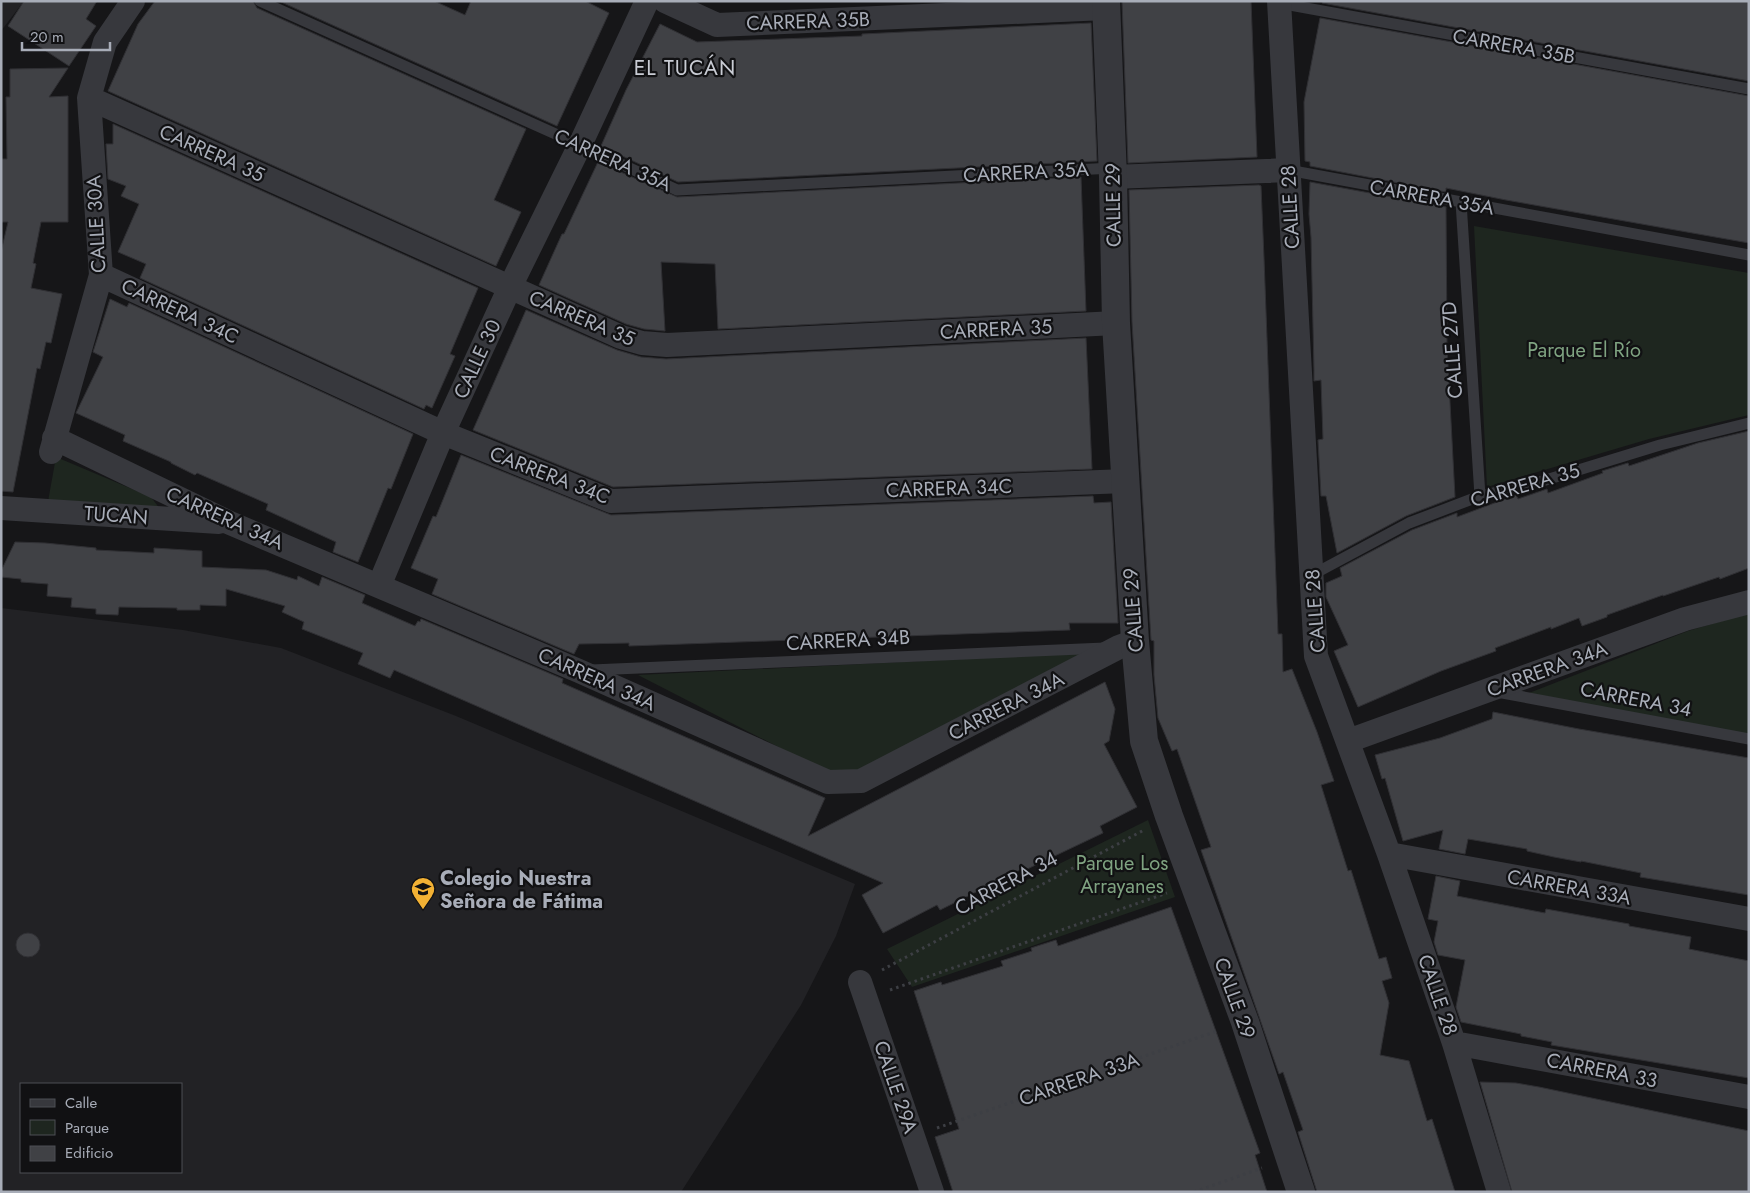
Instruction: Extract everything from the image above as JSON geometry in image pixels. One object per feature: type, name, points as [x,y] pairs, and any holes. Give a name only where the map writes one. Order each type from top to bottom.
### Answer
[{"type":"street","name":"CALLE 30A","points":[[53,445],[101,275],[89,98],[105,42],[133,1]]},
{"type":"street","name":"CALLE 30","points":[[379,586],[442,433],[647,1]]},
{"type":"street","name":"CARRERA 35B","points":[[666,1],[717,25],[1106,4]]},
{"type":"street","name":"CALLE 28","points":[[1279,2],[1316,656],[1389,854],[1454,1043],[1499,1192]]},
{"type":"street","name":"CALLE 29","points":[[1106,4],[1113,172],[1116,323],[1126,481],[1127,644],[1144,741],[1244,1022],[1300,1192]]},
{"type":"street","name":"CARRERA 35","points":[[89,98],[621,337],[642,343],[667,345],[1116,323]]},
{"type":"street","name":"CARRERA 35A","points":[[1113,172],[1288,170]]},
{"type":"street","name":"CARRERA 34C","points":[[101,275],[442,433],[611,500],[1126,481]]},
{"type":"street","name":"CARRERA 34A","points":[[53,445],[230,523],[579,671],[828,782],[861,781],[1127,644]]},
{"type":"street","name":"TUCAN","points":[[1,508],[230,523]]},
{"type":"street","name":"CARRERA 34A","points":[[1348,741],[1685,618],[1749,602]]},
{"type":"street","name":"CARRERA 33A","points":[[1389,854],[1749,919]]},
{"type":"street","name":"CALLE 29A","points":[[863,990],[932,1192]]},
{"type":"street","name":"CARRERA 33","points":[[1454,1043],[1749,1097]]},
{"type":"lane","name":"CARRERA 35A","points":[[260,1],[677,190],[1113,172]]},
{"type":"lane","name":"CARRERA 35B","points":[[1279,2],[1749,89]]},
{"type":"lane","name":"CARRERA 35A","points":[[1288,170],[1749,255]]},
{"type":"lane","name":"CALLE 27D","points":[[1461,202],[1480,496]]},
{"type":"lane","name":"CARRERA 35","points":[[1312,574],[1409,523],[1480,496],[1536,483],[1660,445],[1749,423]]},
{"type":"lane","name":"CARRERA 34B","points":[[579,671],[1127,644]]},
{"type":"lane","name":"CARRERA 34","points":[[1487,691],[1749,740]]},
{"type":"path","name":"CARRERA 34","points":[[863,990],[1170,816]]},
{"type":"path","points":[[863,990],[1194,884]]},
{"type":"path","name":"CARRERA 33A","points":[[913,1136],[1244,1022]]},
{"type":"path","points":[[1194,1192],[1289,1158]]},
{"type":"shaded area","points":[[1,1],[24,1],[1,31]]},
{"type":"shaded area","name":"Colegio Nuestra Señora de Fátima","points":[[1,608],[183,630],[281,648],[456,716],[855,884],[836,936],[801,1005],[681,1192],[1,1192]]},
{"type":"green space","name":"Parque El Río","points":[[1474,226],[1749,273],[1749,415],[1649,439],[1487,487]]},
{"type":"green space","points":[[56,457],[151,497],[163,513],[47,507]]},
{"type":"green space","points":[[1749,613],[1749,735],[1529,693],[1688,631]]},
{"type":"green space","points":[[1084,653],[860,772],[829,773],[638,675]]},
{"type":"green space","name":"Parque Los Arrayanes","points":[[1148,820],[1175,897],[912,987],[887,949]]},
{"type":"building","points":[[24,1],[97,1],[86,19],[96,26],[69,66],[8,26]]},
{"type":"building","points":[[155,1],[253,1],[257,8],[526,129],[494,200],[521,212],[496,266],[108,91],[138,24]]},
{"type":"building","points":[[279,1],[434,1],[465,15],[471,1],[585,1],[609,13],[557,126]]},
{"type":"building","points":[[1122,1],[1251,1],[1257,157],[1128,163]]},
{"type":"building","points":[[1323,1],[1749,1],[1749,81],[1322,3]]},
{"type":"building","points":[[1320,18],[1749,96],[1749,243],[1446,188],[1446,192],[1310,166],[1310,162],[1305,161],[1304,102]]},
{"type":"building","points":[[1091,23],[1097,161],[678,182],[601,146],[626,90],[660,24],[697,42],[862,36],[862,34]]},
{"type":"building","points":[[68,68],[49,97],[68,96],[68,222],[41,222],[33,263],[36,264],[31,288],[62,294],[51,343],[46,342],[40,369],[37,368],[13,492],[1,491],[1,252],[8,222],[2,222],[2,159],[7,159],[6,97],[10,97],[10,69]]},
{"type":"building","points":[[113,124],[478,288],[450,354],[455,356],[432,408],[426,405],[424,409],[140,278],[146,264],[118,252],[139,204],[121,196],[126,186],[108,179],[106,144],[113,144]]},
{"type":"building","points":[[598,162],[677,197],[1081,177],[1086,311],[718,329],[715,264],[661,262],[665,331],[644,329],[626,324],[539,285]]},
{"type":"building","points":[[1310,182],[1446,207],[1447,346],[1455,497],[1406,516],[1337,553],[1326,496],[1321,496],[1318,440],[1323,439],[1321,380],[1314,381],[1309,214]]},
{"type":"building","points":[[1261,186],[1278,634],[1282,634],[1283,672],[1292,669],[1317,732],[1334,781],[1321,785],[1348,871],[1351,870],[1379,959],[1386,957],[1392,978],[1382,981],[1389,1003],[1380,1055],[1409,1061],[1427,1121],[1432,1119],[1455,1192],[1317,1192],[1298,1132],[1303,1130],[1283,1072],[1279,1074],[1201,850],[1211,847],[1177,749],[1172,751],[1158,718],[1154,675],[1154,641],[1151,640],[1132,322],[1129,190]]},
{"type":"building","points":[[110,299],[127,307],[129,303],[413,434],[391,489],[388,488],[358,562],[333,552],[336,542],[266,510],[268,504],[197,473],[195,475],[171,462],[123,441],[125,435],[76,413],[103,357],[93,352]]},
{"type":"building","points":[[526,310],[617,350],[641,357],[666,359],[1086,338],[1092,469],[613,487],[473,430]]},
{"type":"building","points":[[1749,431],[1749,568],[1720,579],[1719,577],[1663,595],[1582,626],[1579,618],[1551,629],[1551,627],[1495,648],[1496,651],[1441,671],[1358,707],[1334,651],[1348,645],[1326,597],[1326,583],[1342,576],[1340,568],[1412,530],[1457,513],[1457,517],[1516,495],[1518,499],[1547,489],[1548,493],[1603,473],[1602,471],[1628,463],[1629,466],[1698,443]]},
{"type":"building","points":[[461,455],[611,515],[1093,496],[1094,503],[1111,502],[1118,623],[1069,623],[1070,630],[629,646],[629,643],[579,644],[574,654],[432,594],[438,579],[411,568],[433,516],[436,517]]},
{"type":"building","points":[[15,542],[96,548],[96,550],[154,553],[154,548],[202,551],[202,567],[266,570],[297,580],[298,576],[319,586],[322,577],[365,595],[362,603],[415,626],[421,619],[563,679],[562,683],[825,798],[808,836],[1105,682],[1115,709],[1109,741],[1104,744],[1137,807],[1100,826],[1103,833],[1023,871],[1022,869],[940,910],[937,905],[883,933],[862,895],[883,883],[394,670],[390,678],[358,664],[363,653],[302,629],[304,622],[282,612],[285,606],[226,589],[226,606],[200,605],[200,610],[119,607],[118,615],[96,614],[96,609],[71,607],[72,598],[47,596],[48,584],[21,582],[21,579],[1,577],[1,571]]},
{"type":"building","points":[[1493,712],[1579,729],[1749,758],[1749,895],[1640,877],[1641,873],[1554,857],[1527,851],[1527,849],[1468,839],[1465,854],[1439,849],[1443,830],[1403,841],[1385,778],[1382,779],[1375,755],[1440,738],[1492,719]]},
{"type":"building","points":[[1436,876],[1460,881],[1457,896],[1545,913],[1546,909],[1691,937],[1689,949],[1749,961],[1749,1078],[1551,1045],[1552,1042],[1521,1036],[1521,1034],[1461,1022],[1456,1007],[1465,960],[1438,955],[1434,942],[1438,921],[1428,919]]},
{"type":"building","points":[[1171,907],[1260,1153],[1255,1155],[1267,1192],[953,1192],[935,1137],[959,1129],[914,991],[941,982],[942,985],[1003,966],[1001,961],[1032,951],[1031,948],[1056,940],[1058,946]]},
{"type":"building","points":[[28,933],[37,936],[40,945],[37,954],[28,957],[19,954],[16,945],[19,936]]},
{"type":"building","points":[[1480,1082],[1516,1083],[1539,1087],[1749,1131],[1749,1192],[1512,1192]]},
{"type":"place","name":"Colegio Nuestra Señora de Fátima","points":[[423,910]]},
{"type":"district","name":"EL TUCÁN","points":[[685,68]]}]
